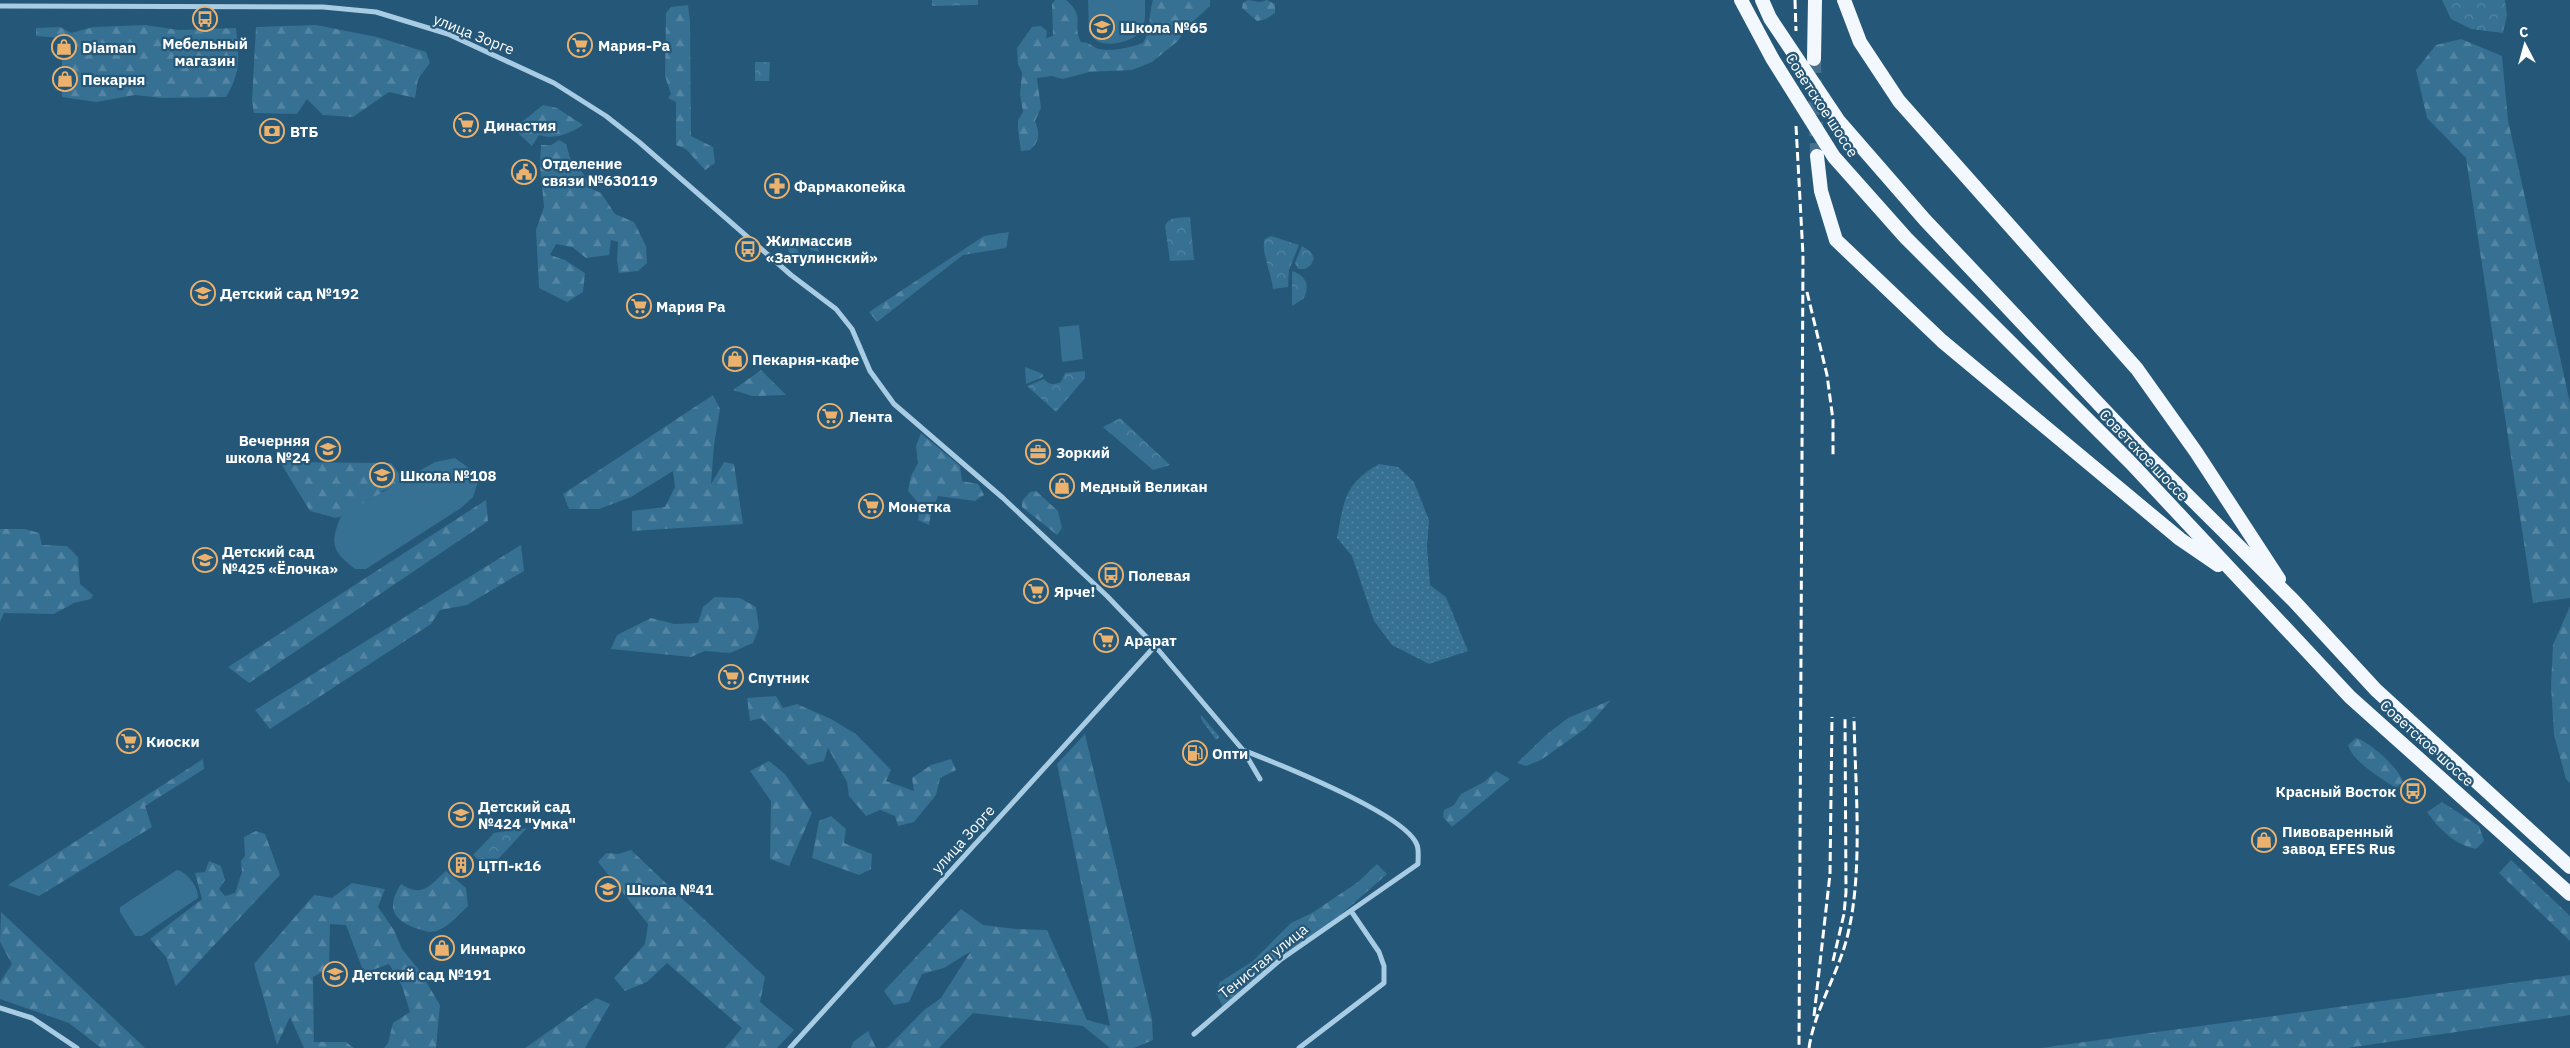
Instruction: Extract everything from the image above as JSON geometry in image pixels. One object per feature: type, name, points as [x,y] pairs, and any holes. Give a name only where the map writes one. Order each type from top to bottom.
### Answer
[{"type":"highway","name":"Советское шоссе","points":[[1741,0],[1772,58],[1834,158],[1906,238],[2131,463],[2360,706],[2570,894]]},
{"type":"highway","name":"Советское шоссе","points":[[1762,0],[1770,18],[1838,120],[1925,220],[2138,446],[2293,600],[2376,690],[2570,866]]},
{"type":"highway","points":[[1814,60],[1815,0]]},
{"type":"highway","points":[[1844,0],[1860,42],[1899,101],[2138,369],[2196,452],[2293,600]]},
{"type":"highway","points":[[1817,156],[1821,191],[1836,240],[1942,341],[2180,538],[2239,579]]},
{"type":"highway","points":[[2360,706],[2376,690]]},
{"type":"street","name":"улица Зорге","points":[[0,6],[323,7],[376,12],[448,34],[543,77],[606,116],[639,142],[791,275],[836,309],[852,329],[870,371],[894,404],[1003,498],[1107,596],[1155,646],[1243,750],[1260,779]]},
{"type":"street","name":"улица Зорге","points":[[790,1048],[1155,646]]},
{"type":"street","name":"Тенистая улица","points":[[1194,1034],[1280,960],[1418,864],[1418,845],[1412,836],[1392,819],[1296,771],[1243,750]]},
{"type":"street","points":[[1299,1048],[1384,982],[1384,966],[1379,952],[1351,911]]},
{"type":"street","points":[[0,1008],[32,1018],[77,1048]]},
{"type":"green space","points":[[932,0],[978,0],[978,5],[932,6]]},
{"type":"green space","points":[[1055,0],[1066,0],[1076,12],[1078,36],[1081,42],[1105,50],[1122,49],[1143,43],[1148,32],[1153,0],[1210,0],[1210,6],[1187,27],[1178,41],[1152,62],[1132,70],[1089,72],[1063,79],[1052,76],[1037,78],[1041,108],[1035,121],[1038,137],[1030,150],[1021,151],[1018,120],[1023,112],[1020,94],[1022,73],[1018,64],[1017,48],[1032,27],[1041,26],[1047,31],[1046,38],[1053,36],[1052,4]]},
{"type":"green space","points":[[1088,0],[1145,0],[1143,28],[1140,33],[1122,42],[1108,44],[1097,41],[1089,32]]},
{"type":"green space","points":[[1248,0],[1260,2],[1267,0],[1275,4],[1275,13],[1266,19],[1257,21],[1242,8],[1243,3]]},
{"type":"green space","points":[[2442,0],[2505,0],[2507,15],[2503,33],[2471,29],[2451,19]]},
{"type":"green space","points":[[688,5],[690,21],[691,136],[713,147],[715,163],[705,170],[686,149],[676,145],[676,102],[668,98],[671,94],[665,76],[666,13],[671,7]]},
{"type":"green space","points":[[145,25],[179,30],[236,28],[238,47],[237,72],[226,97],[162,98],[135,95],[96,102],[62,97],[62,38],[36,36],[36,28],[60,27],[71,33],[93,27]]},
{"type":"green space","points":[[316,25],[377,37],[426,52],[430,63],[418,79],[415,98],[389,92],[353,117],[323,115],[307,99],[297,114],[254,113],[252,101],[256,27]]},
{"type":"green space","points":[[2461,39],[2502,56],[2508,120],[2570,403],[2570,598],[2533,603],[2466,158],[2427,118],[2416,70],[2436,45]]},
{"type":"green space","points":[[755,62],[770,62],[769,81],[755,81]]},
{"type":"green space","points":[[543,105],[557,108],[583,125],[562,135],[551,137],[539,135],[532,146],[518,133],[517,126]]},
{"type":"green space","points":[[559,140],[566,144],[571,161],[582,172],[592,189],[601,193],[615,214],[634,222],[646,246],[647,263],[638,271],[619,273],[617,260],[618,242],[611,240],[609,255],[586,258],[572,247],[556,244],[550,255],[565,260],[585,273],[583,292],[567,302],[539,288],[536,230],[544,207],[540,165],[541,145],[551,145]]},
{"type":"green space","points":[[1190,217],[1194,260],[1170,261],[1165,226],[1172,219]]},
{"type":"green space","points":[[1009,232],[1006,248],[963,255],[877,322],[869,312],[984,236]]},
{"type":"green space","points":[[799,235],[815,239],[819,252],[811,250],[806,244],[789,243]]},
{"type":"green space","points":[[1271,236],[1299,245],[1289,270],[1288,287],[1273,289],[1264,249],[1265,239]]},
{"type":"green space","points":[[788,246],[797,249],[801,256],[809,253],[819,257],[812,263],[799,263],[790,255]]},
{"type":"green space","points":[[1302,246],[1311,252],[1314,258],[1311,265],[1305,269],[1298,269],[1295,263]]},
{"type":"green space","points":[[1292,271],[1304,278],[1307,290],[1303,299],[1292,306]]},
{"type":"green space","points":[[1079,325],[1083,359],[1062,362],[1059,327]]},
{"type":"green space","points":[[1025,367],[1043,374],[1043,377],[1026,384]]},
{"type":"green space","points":[[761,370],[786,395],[752,396],[733,390]]},
{"type":"green space","points":[[1085,371],[1085,378],[1056,412],[1027,386],[1044,379],[1052,384],[1056,384],[1061,382],[1065,373]]},
{"type":"green space","points":[[713,395],[720,409],[714,445],[711,484],[724,462],[734,464],[743,524],[632,531],[632,511],[665,507],[675,487],[673,471],[631,497],[599,509],[569,509],[563,494]]},
{"type":"green space","points":[[1120,418],[1170,465],[1153,470],[1103,427]]},
{"type":"green space","points":[[921,433],[960,466],[962,481],[978,484],[984,495],[975,501],[938,496],[929,525],[918,520],[920,505],[908,491],[911,476],[918,463],[916,446]]},
{"type":"green space","points":[[455,458],[473,471],[478,482],[473,497],[461,508],[366,569],[355,569],[341,557],[334,540],[341,516],[435,462]]},
{"type":"green space","points":[[280,462],[391,463],[401,476],[400,484],[382,491],[380,501],[336,518],[310,511]]},
{"type":"green space","points":[[1379,464],[1398,467],[1414,482],[1429,520],[1427,546],[1430,585],[1446,597],[1468,651],[1429,664],[1392,645],[1374,621],[1352,556],[1337,538],[1344,504],[1352,486],[1367,471]]},
{"type":"green space","points":[[1036,491],[1058,511],[1062,528],[1057,535],[1022,507],[1022,501],[1030,492]]},
{"type":"green space","points":[[486,500],[488,521],[249,683],[228,667]]},
{"type":"green space","points":[[0,529],[25,529],[39,533],[42,545],[67,546],[78,557],[80,584],[93,595],[91,599],[74,603],[54,614],[4,613],[0,622]]},
{"type":"green space","points":[[521,545],[524,571],[467,605],[440,610],[431,624],[270,729],[255,710]]},
{"type":"green space","points":[[715,597],[740,598],[756,607],[759,628],[753,643],[730,653],[705,651],[691,657],[611,649],[617,635],[651,618],[674,624],[698,623],[703,607]]},
{"type":"green space","points":[[2570,606],[2570,783],[2566,779],[2554,735],[2551,685],[2553,645]]},
{"type":"green space","points":[[776,696],[783,708],[797,704],[831,719],[856,734],[891,770],[886,781],[914,791],[912,778],[931,765],[951,759],[956,770],[940,778],[936,795],[914,822],[898,826],[895,816],[880,810],[866,816],[849,796],[847,782],[828,748],[824,761],[808,765],[761,718],[750,721],[747,698]]},
{"type":"green space","points":[[1611,700],[1586,728],[1541,760],[1526,766],[1517,763],[1546,735],[1568,718]]},
{"type":"green space","points":[[1201,715],[1219,738],[1216,740],[1201,719]]},
{"type":"green space","points":[[1085,734],[1152,1019],[1153,1040],[1134,1048],[1110,1048],[1083,1026],[973,1013],[939,1048],[887,1048],[924,1010],[941,998],[971,951],[944,968],[922,974],[909,1002],[894,1005],[884,991],[961,909],[983,925],[1047,930],[1087,1020],[1110,1026],[1057,764]]},
{"type":"green space","points":[[2356,738],[2362,740],[2383,756],[2396,770],[2403,782],[2396,788],[2361,763],[2348,745]]},
{"type":"green space","points":[[203,759],[204,769],[145,806],[152,827],[39,896],[8,885]]},
{"type":"green space","points":[[769,761],[785,774],[812,813],[789,866],[770,859],[771,801],[750,771]]},
{"type":"green space","points":[[1496,771],[1510,779],[1452,827],[1443,817],[1444,810],[1454,805],[1461,794],[1484,782]]},
{"type":"green space","points":[[2442,802],[2479,826],[2484,841],[2476,849],[2454,840],[2427,812]]},
{"type":"green space","points":[[831,816],[846,829],[844,843],[872,854],[871,869],[859,875],[812,858],[819,821]]},
{"type":"green space","points":[[527,828],[489,869],[473,855],[494,833]]},
{"type":"green space","points":[[256,831],[265,834],[280,875],[176,986],[166,957],[150,939],[202,899],[195,873],[205,872],[209,861],[221,866],[225,880],[219,889],[225,896],[235,893],[242,872],[241,861],[245,856],[244,837]]},
{"type":"green space","points":[[631,850],[765,977],[760,1002],[794,1030],[777,1048],[725,1048],[742,1028],[667,963],[647,982],[625,991],[614,978],[645,944],[648,924],[598,862],[606,853],[618,854]]},
{"type":"green space","points":[[2511,860],[2570,916],[2570,941],[2499,873]]},
{"type":"green space","points":[[1377,864],[1387,874],[1338,917],[1276,965],[1247,984],[1223,1007],[1216,993],[1220,982],[1253,961],[1291,923],[1312,913],[1358,882]]},
{"type":"green space","points":[[177,870],[181,871],[192,881],[197,889],[198,898],[142,936],[135,936],[120,912],[120,907]]},
{"type":"green space","points":[[446,871],[466,888],[468,906],[451,922],[441,929],[428,932],[407,924],[396,916],[393,905],[401,884],[415,890],[420,890],[430,885]]},
{"type":"green space","points":[[352,883],[385,889],[378,907],[394,930],[402,949],[419,970],[440,1005],[436,1048],[384,1048],[388,1043],[393,1023],[410,1012],[402,986],[389,964],[364,973],[346,925],[330,924],[329,968],[313,977],[314,1042],[346,1042],[354,1048],[304,1048],[290,1017],[277,1045],[254,964],[314,895],[332,898]]},
{"type":"green space","points":[[1,912],[145,1048],[101,1048],[69,1023],[0,999],[0,982],[12,964],[0,942]]},
{"type":"green space","points":[[2570,975],[2570,1015],[2348,1048],[2041,1048]]},
{"type":"green space","points":[[596,998],[610,1004],[585,1048],[525,1048]]},
{"type":"green space","points":[[868,1031],[876,1048],[851,1048],[853,1042]]},
{"type":"tunnel","points":[[1814,59],[1817,156]]},
{"type":"railway","points":[[1795,0],[1796,31]]},
{"type":"railway","points":[[1796,126],[1803,255],[1799,1048]]},
{"type":"railway","points":[[1807,292],[1827,375],[1833,420],[1833,458]]},
{"type":"railway","points":[[1814,1016],[1830,874],[1832,717]]},
{"type":"railway","points":[[1833,961],[1844,914],[1846,892],[1845,717]]},
{"type":"railway","points":[[1809,1048],[1817,1018],[1845,944],[1853,905],[1857,852],[1854,717]]},
{"type":"place","name":"Мебельный магазин","points":[[205,19]]},
{"type":"place","name":"Школа №65","points":[[1102,27]]},
{"type":"place","name":"Мария-Ра","points":[[580,45]]},
{"type":"place","name":"Diaman","points":[[64,47]]},
{"type":"place","name":"Пекарня","points":[[65,79]]},
{"type":"place","name":"Династия","points":[[466,125]]},
{"type":"place","name":"ВТБ","points":[[272,131]]},
{"type":"place","name":"Отделение связи №630119","points":[[524,172]]},
{"type":"place","name":"Фармакопейка","points":[[777,186]]},
{"type":"place","name":"Жилмассив «Затулинский»","points":[[748,249]]},
{"type":"place","name":"Детский сад №192","points":[[203,293]]},
{"type":"place","name":"Мария Ра","points":[[639,306]]},
{"type":"place","name":"Пекарня-кафе","points":[[735,359]]},
{"type":"place","name":"Лента","points":[[830,416]]},
{"type":"place","name":"Вечерняя школа №24","points":[[328,449]]},
{"type":"place","name":"Зоркий","points":[[1038,452]]},
{"type":"place","name":"Школа №108","points":[[382,475]]},
{"type":"place","name":"Медный Великан","points":[[1062,486]]},
{"type":"place","name":"Монетка","points":[[871,506]]},
{"type":"place","name":"Детский сад №425 «Ёлочка»","points":[[205,560]]},
{"type":"place","name":"Полевая","points":[[1111,575]]},
{"type":"place","name":"Ярче!","points":[[1036,591]]},
{"type":"place","name":"Арарат","points":[[1106,640]]},
{"type":"place","name":"Спутник","points":[[731,677]]},
{"type":"place","name":"Киоски","points":[[129,741]]},
{"type":"place","name":"Опти","points":[[1195,753]]},
{"type":"place","name":"Красный Восток","points":[[2413,791]]},
{"type":"place","name":"Детский сад №424 \"Умка\"","points":[[461,815]]},
{"type":"place","name":"Пивоваренный завод EFES Rus","points":[[2264,840]]},
{"type":"place","name":"ЦТП-к16","points":[[461,865]]},
{"type":"place","name":"Школа №41","points":[[608,889]]},
{"type":"place","name":"Инмарко","points":[[442,948]]},
{"type":"place","name":"Детский сад №191","points":[[335,974]]}]
